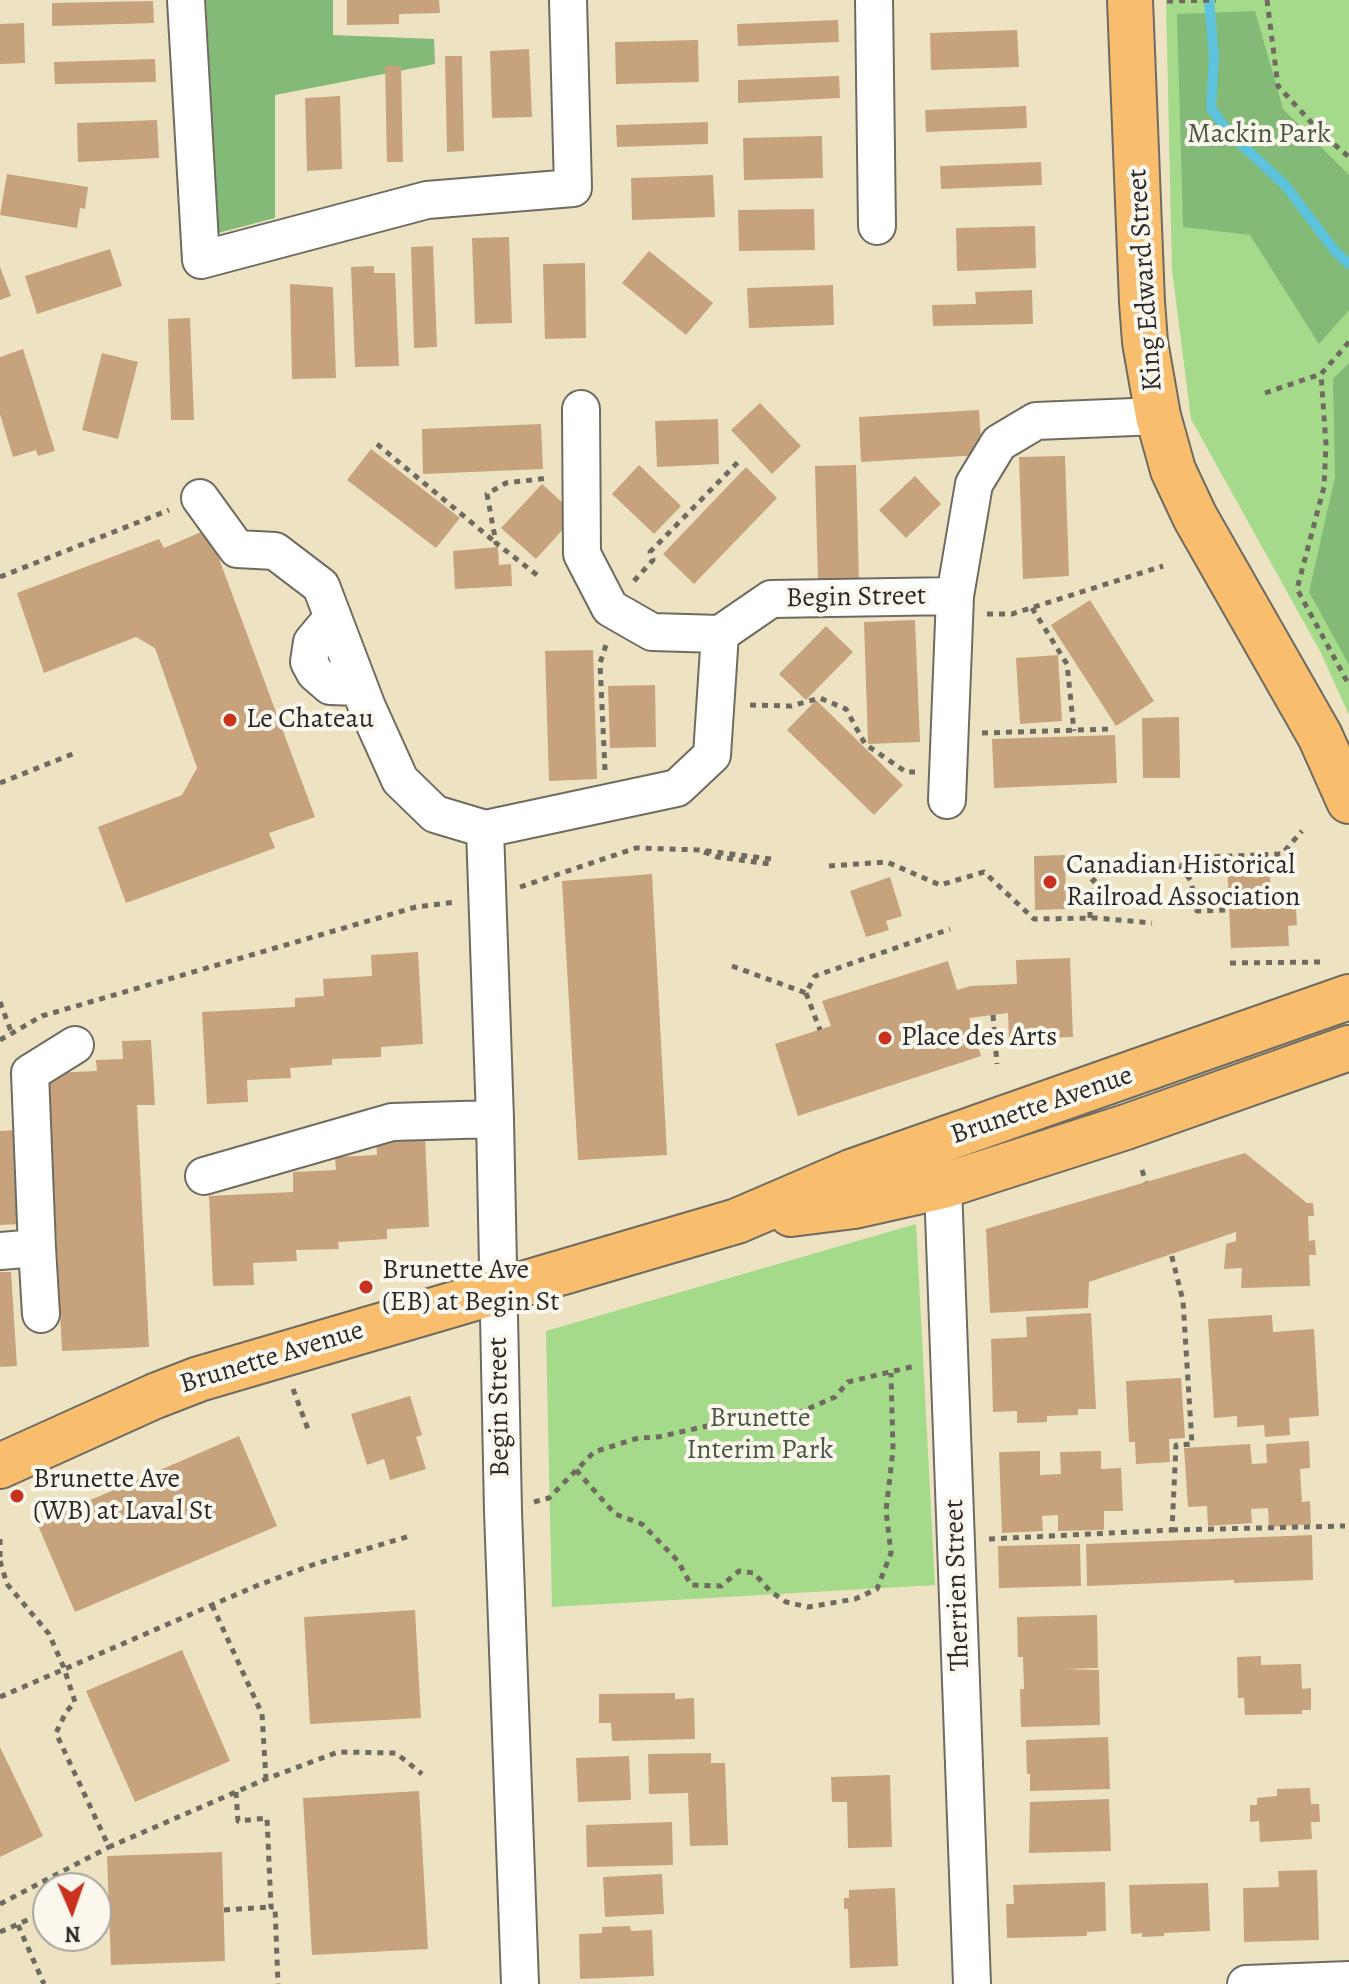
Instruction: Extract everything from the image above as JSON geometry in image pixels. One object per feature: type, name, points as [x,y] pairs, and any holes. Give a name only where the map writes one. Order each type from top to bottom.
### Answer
[{"type":"main road","name":"King Edward Street","points":[[1130,0],[1142,302],[1145,342],[1158,416],[1173,470],[1195,517],[1305,708],[1340,776],[1349,801]]},
{"type":"main road","name":"Brunette Avenue","points":[[0,1466],[199,1379],[737,1221],[851,1172],[1349,997]]},
{"type":"main road","name":"Brunette Avenue","points":[[737,1221],[854,1206],[943,1186],[1126,1127],[1349,1048]]},
{"type":"street","points":[[186,0],[201,260],[427,200],[573,188],[568,0]]},
{"type":"street","points":[[874,0],[877,226]]},
{"type":"street","points":[[200,498],[237,549],[275,551],[321,586],[359,687],[400,780],[435,814],[485,829],[677,788],[712,755],[720,634],[652,632],[614,610],[582,554],[581,409]]},
{"type":"street","name":"Begin Street","points":[[947,787],[954,605],[974,484],[999,443],[1036,421],[1158,416]]},
{"type":"street","name":"Begin Street","points":[[720,634],[771,599],[954,605]]},
{"type":"street","name":"Begin Street","points":[[485,829],[503,1511],[520,1984]]},
{"type":"street","points":[[41,1314],[30,1073],[75,1045]]},
{"type":"street","points":[[204,1176],[392,1122],[495,1119]]},
{"type":"street","name":"Therrien Street","points":[[943,1186],[972,1984]]},
{"type":"street","points":[[0,1251],[37,1248]]},
{"type":"street","points":[[1246,1984],[1349,1980]]},
{"type":"path","points":[[1192,2],[1216,0]]},
{"type":"path","points":[[1267,0],[1278,86],[1320,132],[1349,157]]},
{"type":"path","points":[[1265,393],[1321,374],[1349,342]]},
{"type":"path","points":[[1321,374],[1326,444],[1324,487],[1297,589],[1349,685]]},
{"type":"path","points":[[377,444],[537,575]]},
{"type":"path","points":[[607,803],[600,663],[614,610],[653,560],[650,552],[741,459]]},
{"type":"path","points":[[496,543],[487,494],[506,483],[581,475]]},
{"type":"path","points":[[0,577],[200,498]]},
{"type":"path","points":[[954,605],[1012,614],[1163,566]]},
{"type":"path","points":[[1032,608],[1067,664],[1074,731]]},
{"type":"path","points":[[772,705],[791,706],[820,698],[846,709],[865,744],[906,772],[947,787]]},
{"type":"path","points":[[949,734],[1112,729]]},
{"type":"path","points":[[0,783],[75,753]]},
{"type":"path","points":[[1090,918],[1090,884],[1107,867],[1149,859],[1180,866],[1204,857],[1282,854],[1302,831]]},
{"type":"path","points":[[0,1040],[42,1016],[223,961],[416,907],[488,898],[636,848],[700,850],[717,857],[771,861]]},
{"type":"path","points":[[829,866],[887,862],[940,885],[984,872],[1034,919],[1090,918],[1152,923]]},
{"type":"path","points":[[1180,866],[1191,881],[1197,911],[1229,910]]},
{"type":"path","points":[[820,1030],[806,993],[815,976],[950,929]]},
{"type":"path","points":[[1230,963],[1324,962]]},
{"type":"path","points":[[732,966],[806,993]]},
{"type":"path","points":[[0,1002],[12,1034]]},
{"type":"path","points":[[993,1015],[997,1064]]},
{"type":"path","points":[[1142,1170],[1146,1182]]},
{"type":"path","points":[[1171,1253],[1183,1301],[1192,1444],[1176,1445],[1172,1530]]},
{"type":"path","points":[[503,1511],[549,1498],[594,1452],[638,1438],[658,1437],[725,1422],[796,1414],[835,1397],[848,1382],[904,1371],[950,1353]]},
{"type":"path","points":[[576,1470],[615,1514],[642,1524],[678,1561],[691,1585],[721,1586],[739,1571],[754,1573],[770,1591],[786,1602],[808,1607],[855,1599],[877,1589],[891,1553],[886,1511],[893,1450],[891,1373]]},
{"type":"path","points":[[293,1388],[309,1432]]},
{"type":"path","points":[[956,1540],[1345,1526]]},
{"type":"path","points":[[0,1697],[315,1564],[410,1536]]},
{"type":"path","points":[[0,1539],[0,1559],[7,1584],[49,1634],[64,1668],[75,1702],[66,1712],[56,1733],[109,1847]]},
{"type":"path","points":[[212,1605],[262,1714],[266,1779]]},
{"type":"path","points":[[0,1904],[109,1847],[266,1779],[338,1752],[396,1753],[422,1774]]},
{"type":"path","points":[[236,1792],[238,1821],[267,1818],[271,1907]]},
{"type":"path","points":[[224,1910],[275,1907],[278,1984]]},
{"type":"path","points":[[0,1932],[32,1918]]},
{"type":"path","points":[[18,1925],[44,1984]]},
{"type":"green space","points":[[206,0],[333,0],[333,35],[434,39],[435,64],[275,95],[275,218],[218,233]]},
{"type":"green space","name":"Mackin Park","points":[[1166,0],[1349,0],[1349,715],[1321,653],[1191,419],[1172,270]]},
{"type":"green space","points":[[1255,11],[1283,109],[1349,175],[1349,310],[1319,344],[1250,235],[1183,227],[1177,14]]},
{"type":"green space","points":[[1349,363],[1349,665],[1309,592],[1335,477],[1333,379]]},
{"type":"green space","name":"Brunette Interim Park","points":[[916,1224],[935,1585],[552,1607],[546,1331]]},
{"type":"building","points":[[347,0],[439,0],[440,13],[399,14],[399,24],[347,25]]},
{"type":"building","points":[[153,1],[154,23],[52,26],[52,3]]},
{"type":"building","points":[[838,20],[839,42],[738,46],[737,24]]},
{"type":"building","points":[[24,23],[25,63],[0,64],[0,24]]},
{"type":"building","points":[[1017,30],[1019,67],[931,70],[930,33]]},
{"type":"building","points":[[698,40],[699,82],[616,84],[615,42]]},
{"type":"building","points":[[529,49],[532,117],[492,118],[490,51]]},
{"type":"building","points":[[445,56],[462,56],[464,151],[447,152]]},
{"type":"building","points":[[155,59],[156,82],[55,84],[54,62]]},
{"type":"building","points":[[385,66],[401,66],[403,162],[387,162]]},
{"type":"building","points":[[839,76],[840,98],[738,103],[738,80]]},
{"type":"building","points":[[340,96],[342,169],[307,171],[305,98]]},
{"type":"building","points":[[1026,106],[1027,128],[926,132],[925,110]]},
{"type":"building","points":[[157,120],[159,158],[78,162],[77,123]]},
{"type":"building","points":[[708,122],[708,144],[617,147],[616,125]]},
{"type":"building","points":[[822,136],[823,178],[744,180],[743,138]]},
{"type":"building","points":[[1041,162],[1042,185],[941,189],[940,166]]},
{"type":"building","points":[[7,174],[88,187],[85,209],[80,208],[77,228],[0,215]]},
{"type":"building","points":[[713,175],[715,217],[632,220],[631,178]]},
{"type":"building","points":[[814,209],[815,250],[739,251],[738,210]]},
{"type":"building","points":[[1035,226],[1036,268],[957,271],[956,228]]},
{"type":"building","points":[[509,237],[512,323],[475,324],[472,238]]},
{"type":"building","points":[[433,246],[437,347],[414,348],[411,247]]},
{"type":"building","points":[[110,249],[122,286],[37,314],[25,276]]},
{"type":"building","points":[[649,251],[713,303],[686,335],[622,283]]},
{"type":"building","points":[[585,263],[586,338],[545,339],[543,264]]},
{"type":"building","points":[[374,266],[374,273],[395,273],[399,366],[355,367],[351,267]]},
{"type":"building","points":[[0,267],[11,296],[0,300]]},
{"type":"building","points":[[290,284],[333,287],[336,378],[292,379]]},
{"type":"building","points":[[833,285],[834,325],[749,328],[747,288]]},
{"type":"building","points":[[1032,290],[1033,324],[933,326],[932,305],[976,304],[975,292]]},
{"type":"building","points":[[190,318],[194,420],[171,420],[168,319]]},
{"type":"building","points":[[23,349],[55,451],[38,456],[36,450],[13,457],[0,414],[0,357]]},
{"type":"building","points":[[102,353],[138,362],[118,439],[82,430]]},
{"type":"building","points":[[760,403],[801,446],[772,474],[731,430]]},
{"type":"building","points":[[979,410],[982,455],[861,462],[859,417]]},
{"type":"building","points":[[718,419],[719,464],[657,467],[655,421]]},
{"type":"building","points":[[541,424],[543,469],[423,474],[422,429]]},
{"type":"building","points":[[371,449],[460,518],[436,548],[347,480]]},
{"type":"building","points":[[1065,456],[1069,576],[1023,579],[1019,457]]},
{"type":"building","points":[[639,465],[681,506],[654,534],[612,494]]},
{"type":"building","points":[[856,465],[859,583],[818,584],[815,466]]},
{"type":"building","points":[[746,467],[777,498],[694,584],[663,554]]},
{"type":"building","points":[[915,476],[941,504],[906,538],[879,510]]},
{"type":"building","points":[[542,484],[576,515],[536,559],[501,528]]},
{"type":"building","name":"Le Chateau","points":[[208,529],[315,817],[269,833],[275,848],[126,903],[98,827],[182,795],[197,768],[155,648],[136,637],[44,673],[17,593],[159,539],[164,548]]},
{"type":"building","points":[[498,547],[499,565],[511,564],[512,586],[455,589],[453,551]]},
{"type":"building","points":[[1090,600],[1154,701],[1116,726],[1051,625]]},
{"type":"building","points":[[915,620],[920,742],[868,744],[864,622]]},
{"type":"building","points":[[826,626],[853,652],[806,700],[779,674]]},
{"type":"building","points":[[593,650],[597,779],[549,781],[545,651]]},
{"type":"building","points":[[1058,655],[1062,721],[1020,724],[1016,658]]},
{"type":"building","points":[[655,685],[656,747],[610,748],[608,686]]},
{"type":"building","points":[[816,700],[903,785],[874,815],[787,730]]},
{"type":"building","points":[[1179,717],[1180,778],[1143,778],[1142,718]]},
{"type":"building","points":[[1115,735],[1117,783],[994,788],[992,739]]},
{"type":"building","name":"Canadian Historical Railroad Association","points":[[1065,855],[1066,909],[1035,910],[1034,856]]},
{"type":"building","points":[[1269,863],[1271,890],[1286,889],[1286,894],[1295,893],[1297,925],[1288,926],[1289,946],[1231,948],[1227,865]]},
{"type":"building","points":[[652,874],[667,1155],[578,1160],[562,881]]},
{"type":"building","points":[[890,877],[902,916],[886,921],[889,930],[866,937],[850,891]]},
{"type":"building","points":[[418,952],[423,1044],[381,1047],[381,1057],[332,1059],[332,1065],[290,1068],[291,1078],[247,1080],[248,1102],[207,1104],[202,1012],[295,1007],[295,998],[324,996],[323,979],[372,976],[371,955]]},
{"type":"building","name":"Place des Arts","points":[[1070,958],[1073,1037],[1009,1039],[1008,1013],[969,1018],[981,1056],[798,1116],[775,1044],[831,1026],[822,1001],[948,961],[957,990],[970,986],[1017,984],[1016,960]]},
{"type":"building","points":[[151,1040],[155,1105],[137,1105],[149,1347],[62,1351],[48,1073],[97,1071],[96,1060],[123,1059],[122,1041]]},
{"type":"building","points":[[17,1130],[21,1224],[0,1225],[0,1131]]},
{"type":"building","points":[[425,1135],[429,1227],[387,1229],[387,1239],[338,1242],[339,1249],[296,1250],[297,1261],[253,1263],[254,1285],[213,1286],[209,1196],[293,1192],[293,1172],[336,1170],[335,1157],[377,1155],[376,1137]]},
{"type":"building","points":[[1245,1153],[1307,1203],[1313,1203],[1314,1216],[1308,1216],[1309,1241],[1315,1240],[1316,1255],[1309,1255],[1310,1286],[1241,1288],[1242,1268],[1224,1269],[1226,1244],[1236,1241],[1236,1232],[1089,1282],[1088,1308],[990,1313],[986,1229]]},
{"type":"building","points":[[0,1272],[11,1272],[17,1366],[0,1367]]},
{"type":"building","points":[[1091,1313],[1096,1409],[1078,1409],[1078,1415],[1047,1416],[1047,1422],[1017,1423],[1017,1411],[993,1412],[991,1339],[1027,1337],[1026,1317]]},
{"type":"building","points":[[1272,1315],[1273,1332],[1314,1329],[1319,1416],[1289,1418],[1290,1435],[1265,1437],[1264,1425],[1237,1427],[1237,1416],[1214,1418],[1208,1319]]},
{"type":"building","points":[[1181,1378],[1185,1438],[1169,1439],[1170,1462],[1136,1464],[1135,1442],[1129,1442],[1126,1381]]},
{"type":"building","points":[[410,1396],[422,1435],[416,1437],[426,1469],[390,1480],[384,1459],[367,1465],[351,1414]]},
{"type":"building","points":[[239,1436],[277,1526],[75,1612],[37,1523]]},
{"type":"building","points":[[1309,1441],[1310,1468],[1300,1469],[1302,1502],[1310,1501],[1311,1524],[1269,1527],[1268,1508],[1251,1509],[1252,1523],[1208,1526],[1207,1506],[1188,1507],[1184,1448],[1250,1444],[1252,1464],[1267,1463],[1266,1444]]},
{"type":"building","points":[[1040,1451],[1040,1475],[1061,1474],[1060,1452],[1101,1451],[1101,1469],[1121,1468],[1123,1511],[1104,1511],[1104,1530],[1058,1531],[1058,1515],[1042,1516],[1043,1531],[1002,1533],[999,1452]]},
{"type":"building","points":[[1312,1535],[1313,1580],[1087,1586],[1086,1544]]},
{"type":"building","points":[[1080,1544],[1081,1586],[999,1588],[998,1546]]},
{"type":"building","points":[[415,1610],[421,1718],[310,1724],[304,1617]]},
{"type":"building","points":[[1097,1615],[1098,1668],[1064,1669],[1099,1670],[1100,1725],[1021,1727],[1023,1657],[1018,1657],[1017,1617]]},
{"type":"building","points":[[182,1650],[230,1761],[135,1802],[86,1691]]},
{"type":"building","points":[[1261,1656],[1261,1665],[1301,1664],[1302,1689],[1311,1688],[1311,1710],[1302,1710],[1302,1714],[1245,1715],[1244,1698],[1238,1698],[1237,1657]]},
{"type":"building","points":[[675,1693],[675,1699],[694,1698],[695,1739],[612,1741],[611,1723],[599,1723],[599,1694]]},
{"type":"building","points":[[1108,1737],[1110,1789],[1030,1791],[1026,1740]]},
{"type":"building","points":[[0,1747],[43,1836],[0,1857]]},
{"type":"building","points":[[711,1753],[711,1763],[725,1763],[728,1845],[690,1846],[688,1793],[649,1794],[648,1754]]},
{"type":"building","points":[[629,1756],[631,1800],[578,1802],[576,1758]]},
{"type":"building","points":[[890,1775],[892,1847],[848,1848],[847,1802],[832,1802],[831,1777]]},
{"type":"building","points":[[1310,1788],[1311,1804],[1319,1804],[1320,1822],[1311,1822],[1312,1839],[1260,1842],[1259,1821],[1250,1822],[1250,1805],[1257,1805],[1257,1798],[1277,1796],[1277,1789]]},
{"type":"building","points":[[419,1791],[428,1949],[312,1955],[303,1798]]},
{"type":"building","points":[[1109,1799],[1111,1851],[1029,1853],[1030,1802]]},
{"type":"building","points":[[672,1822],[673,1865],[587,1867],[586,1825]]},
{"type":"building","points":[[222,1852],[225,1961],[111,1965],[112,1872],[108,1872],[107,1856]]},
{"type":"building","points":[[1317,1870],[1319,1940],[1244,1942],[1243,1888],[1279,1887],[1278,1871]]},
{"type":"building","points":[[662,1874],[664,1914],[605,1917],[603,1877]]},
{"type":"building","points":[[1105,1882],[1106,1931],[1087,1932],[1087,1936],[1007,1938],[1006,1904],[1014,1904],[1013,1885]]},
{"type":"building","points":[[1208,1883],[1210,1931],[1142,1937],[1142,1933],[1131,1934],[1129,1885]]},
{"type":"building","points":[[895,1888],[898,1966],[850,1968],[848,1909],[844,1909],[844,1898],[849,1898],[849,1890]]},
{"type":"building","points":[[630,1926],[631,1931],[652,1930],[654,1976],[580,1979],[579,1934],[602,1933],[602,1927]]},
{"type":"waterway","points":[[1209,0],[1214,57],[1211,108],[1228,132],[1285,185],[1335,251],[1349,264]]},
{"type":"place","name":"Le Chateau","points":[[230,720]]},
{"type":"place","name":"Canadian Historical Railroad Association","points":[[1050,882]]},
{"type":"place","name":"Place des Arts","points":[[885,1038]]},
{"type":"place","name":"Brunette Ave (EB) at Begin St","points":[[366,1287]]},
{"type":"place","name":"Brunette Ave (WB) at Laval St","points":[[17,1496]]}]
